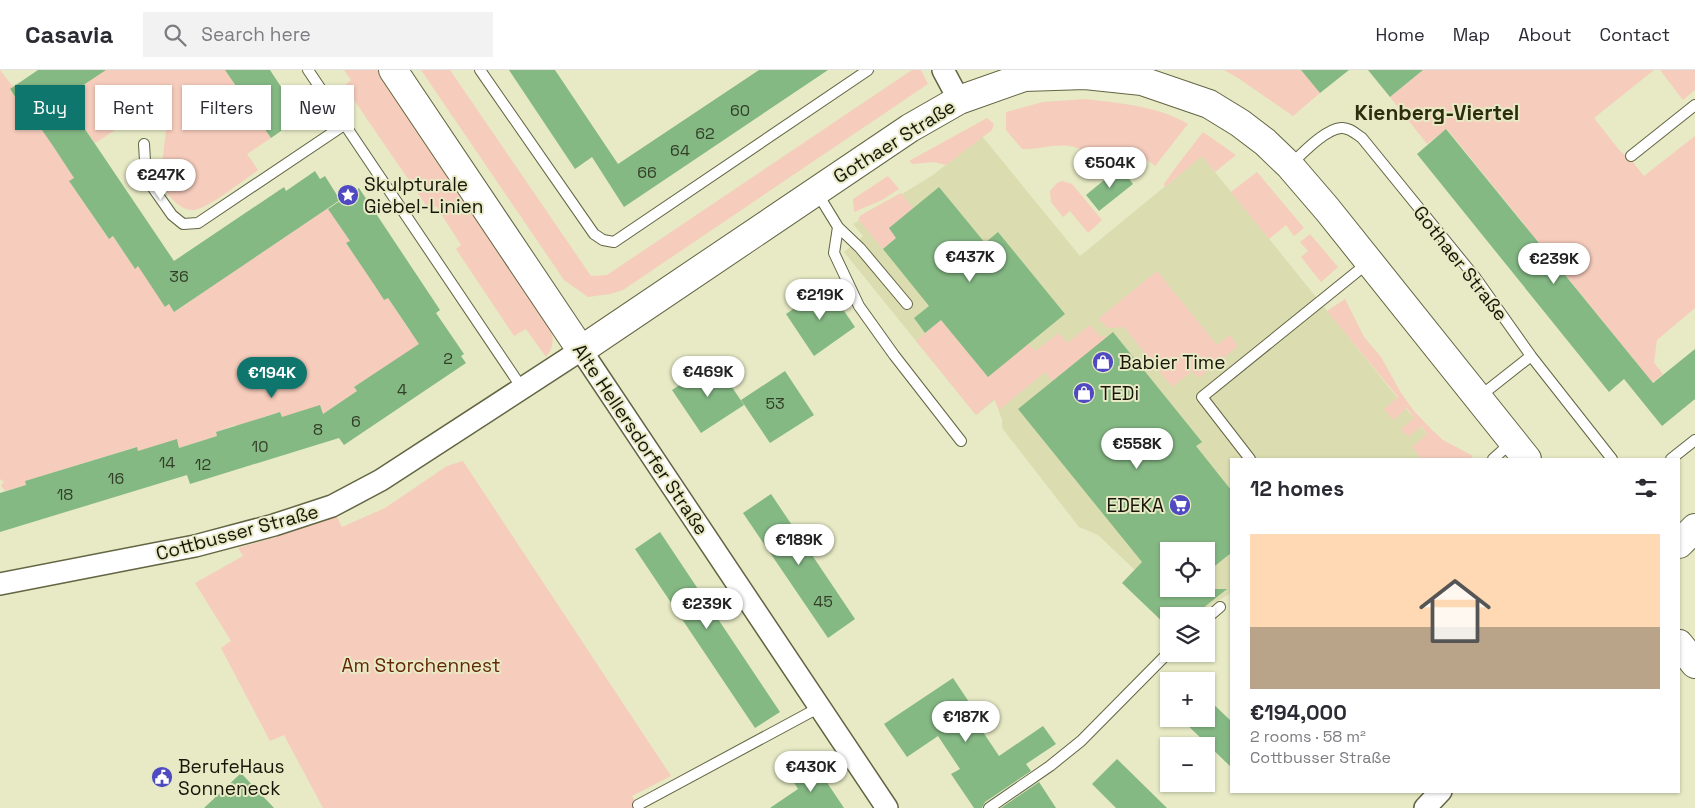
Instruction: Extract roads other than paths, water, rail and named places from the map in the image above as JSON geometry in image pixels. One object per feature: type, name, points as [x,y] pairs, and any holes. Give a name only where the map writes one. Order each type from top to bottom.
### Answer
[{"type":"street","name":"Alte Hellersdorfer Straße","points":[[393,70],[886,808]]},
{"type":"street","points":[[943,70],[958,100]]},
{"type":"street","name":"Gothaer Straße","points":[[580,350],[910,128],[958,100],[1024,77],[1085,75],[1142,81],[1209,104],[1252,132],[1290,166],[1370,262],[1520,450]]},
{"type":"street","name":"Cottbusser Straße","points":[[0,584],[195,546],[274,525],[332,506],[381,480],[580,350]]},
{"type":"street","points":[[1680,543],[1695,528]]},
{"type":"street","points":[[1680,645],[1695,664]]},
{"type":"street","points":[[1425,808],[1439,793]]},
{"type":"lane","points":[[308,70],[318,85]]},
{"type":"lane","points":[[480,70],[594,234],[603,240],[614,242],[868,70]]},
{"type":"lane","points":[[1631,156],[1695,105]]},
{"type":"lane","name":"Gothaer Straße","points":[[1290,166],[1312,145],[1331,131],[1341,128],[1350,130],[1362,138],[1475,277],[1531,356],[1611,458]]},
{"type":"lane","points":[[144,144],[146,178],[172,216],[183,224],[198,223],[337,130]]},
{"type":"lane","points":[[347,130],[522,388]]},
{"type":"lane","points":[[816,191],[838,227],[860,248],[907,304]]},
{"type":"lane","points":[[838,227],[834,254],[858,306],[962,441]]},
{"type":"lane","points":[[1249,458],[1202,398],[1370,262]]},
{"type":"lane","points":[[1479,397],[1531,356]]},
{"type":"lane","points":[[1672,458],[1695,440]]},
{"type":"lane","points":[[1496,458],[1520,450]]},
{"type":"lane","points":[[1215,611],[1220,607]]},
{"type":"lane","points":[[989,808],[1050,766],[1081,741],[1160,661]]},
{"type":"lane","points":[[638,805],[820,707]]},
{"type":"place","name":"Skulpturale Giebel-Linien","points":[[348,195]]},
{"type":"place","name":"Babier Time","points":[[1103,362]]},
{"type":"place","name":"TEDi","points":[[1084,393]]},
{"type":"place","name":"EDEKA","points":[[1180,505]]},
{"type":"place","name":"BerufeHaus Sonneneck","points":[[162,777]]},
{"type":"district","name":"Kienberg-Viertel","points":[[1437,113]]},
{"type":"park label","name":"Am Storchennest","points":[[421,665]]}]
